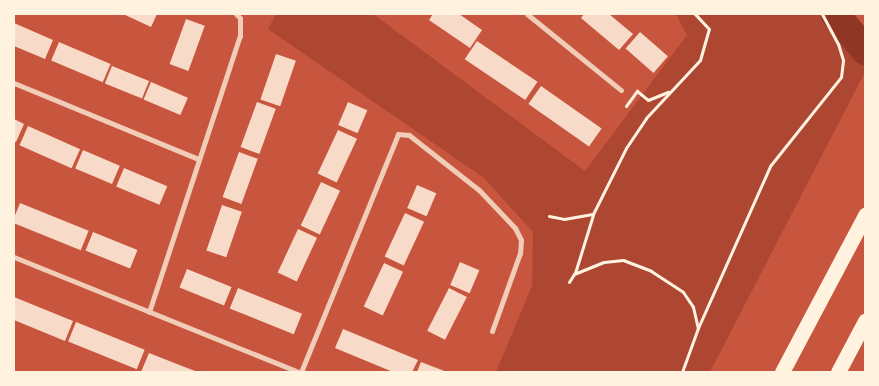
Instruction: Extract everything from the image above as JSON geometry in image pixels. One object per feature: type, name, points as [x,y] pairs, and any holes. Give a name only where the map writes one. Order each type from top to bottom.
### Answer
[{"type":"highway","points":[[782,372],[865,214]]},
{"type":"highway","points":[[838,372],[865,321]]},
{"type":"street","points":[[148,312],[240,36],[240,18],[236,14]]},
{"type":"street","points":[[527,14],[621,90]]},
{"type":"street","points":[[14,83],[198,159]]},
{"type":"street","points":[[14,258],[300,372],[398,134],[409,136],[479,190],[516,228],[521,240],[520,253],[492,331]]},
{"type":"path","points":[[569,282],[574,274],[593,214],[626,148],[646,118],[700,60],[708,42],[709,29],[694,14]]},
{"type":"path","points":[[682,372],[698,328],[770,166],[841,77],[843,60],[838,44],[822,14]]},
{"type":"path","points":[[626,106],[637,91],[648,100],[671,91]]},
{"type":"path","points":[[550,216],[564,219],[593,214]]},
{"type":"path","points":[[574,274],[604,262],[623,260],[651,271],[683,292],[694,307],[698,328]]},
{"type":"shaded area","points":[[276,14],[373,14],[585,171],[687,35],[676,14],[830,14],[865,58],[865,72],[710,372],[496,372],[532,286],[533,232],[484,178],[268,29]]},
{"type":"building","points":[[123,14],[157,14],[151,27]]},
{"type":"building","points":[[433,14],[459,14],[482,30],[470,48],[429,20]]},
{"type":"building","points":[[584,14],[609,14],[633,34],[619,50],[581,18]]},
{"type":"building","points":[[186,19],[205,26],[188,71],[170,64]]},
{"type":"building","points":[[14,23],[53,40],[45,59],[14,46]]},
{"type":"building","points":[[640,32],[668,56],[653,73],[626,49]]},
{"type":"building","points":[[477,41],[538,82],[525,100],[465,59]]},
{"type":"building","points":[[59,42],[111,64],[103,82],[51,60]]},
{"type":"building","points":[[276,54],[296,61],[280,106],[260,99]]},
{"type":"building","points":[[112,66],[149,81],[142,99],[105,84]]},
{"type":"building","points":[[151,82],[188,98],[180,115],[144,99]]},
{"type":"building","points":[[541,86],[602,128],[589,146],[528,104]]},
{"type":"building","points":[[257,102],[276,109],[259,154],[241,147]]},
{"type":"building","points":[[348,102],[367,110],[358,133],[338,125]]},
{"type":"building","points":[[14,119],[24,124],[16,142],[14,141]]},
{"type":"building","points":[[28,126],[80,149],[72,168],[19,145]]},
{"type":"building","points":[[338,130],[357,139],[337,182],[318,174]]},
{"type":"building","points":[[83,150],[120,166],[112,184],[75,168]]},
{"type":"building","points":[[239,152],[258,159],[241,204],[223,197]]},
{"type":"building","points":[[124,168],[167,186],[159,205],[116,186]]},
{"type":"building","points":[[321,182],[340,191],[320,234],[301,226]]},
{"type":"building","points":[[417,185],[436,193],[427,216],[407,208]]},
{"type":"building","points":[[20,203],[89,231],[81,250],[14,223],[14,218]]},
{"type":"building","points":[[222,205],[242,212],[226,257],[206,250]]},
{"type":"building","points":[[405,213],[424,222],[404,265],[385,257]]},
{"type":"building","points":[[298,229],[317,238],[297,281],[278,273]]},
{"type":"building","points":[[93,232],[138,250],[130,269],[86,251]]},
{"type":"building","points":[[460,262],[479,270],[470,293],[450,285]]},
{"type":"building","points":[[384,263],[403,272],[383,315],[364,307]]},
{"type":"building","points":[[187,269],[232,287],[224,306],[180,288]]},
{"type":"building","points":[[238,288],[302,314],[294,334],[230,308]]},
{"type":"building","points":[[449,288],[467,297],[445,340],[427,331]]},
{"type":"building","points":[[14,297],[73,321],[65,341],[14,320]]},
{"type":"building","points":[[76,322],[145,350],[137,369],[68,341]]},
{"type":"building","points":[[343,329],[418,360],[412,372],[393,372],[335,348]]},
{"type":"building","points":[[149,353],[182,366],[198,372],[141,372]]},
{"type":"building","points":[[421,362],[447,372],[417,372]]},
{"type":"waterway","points":[[835,14],[865,50]]}]
